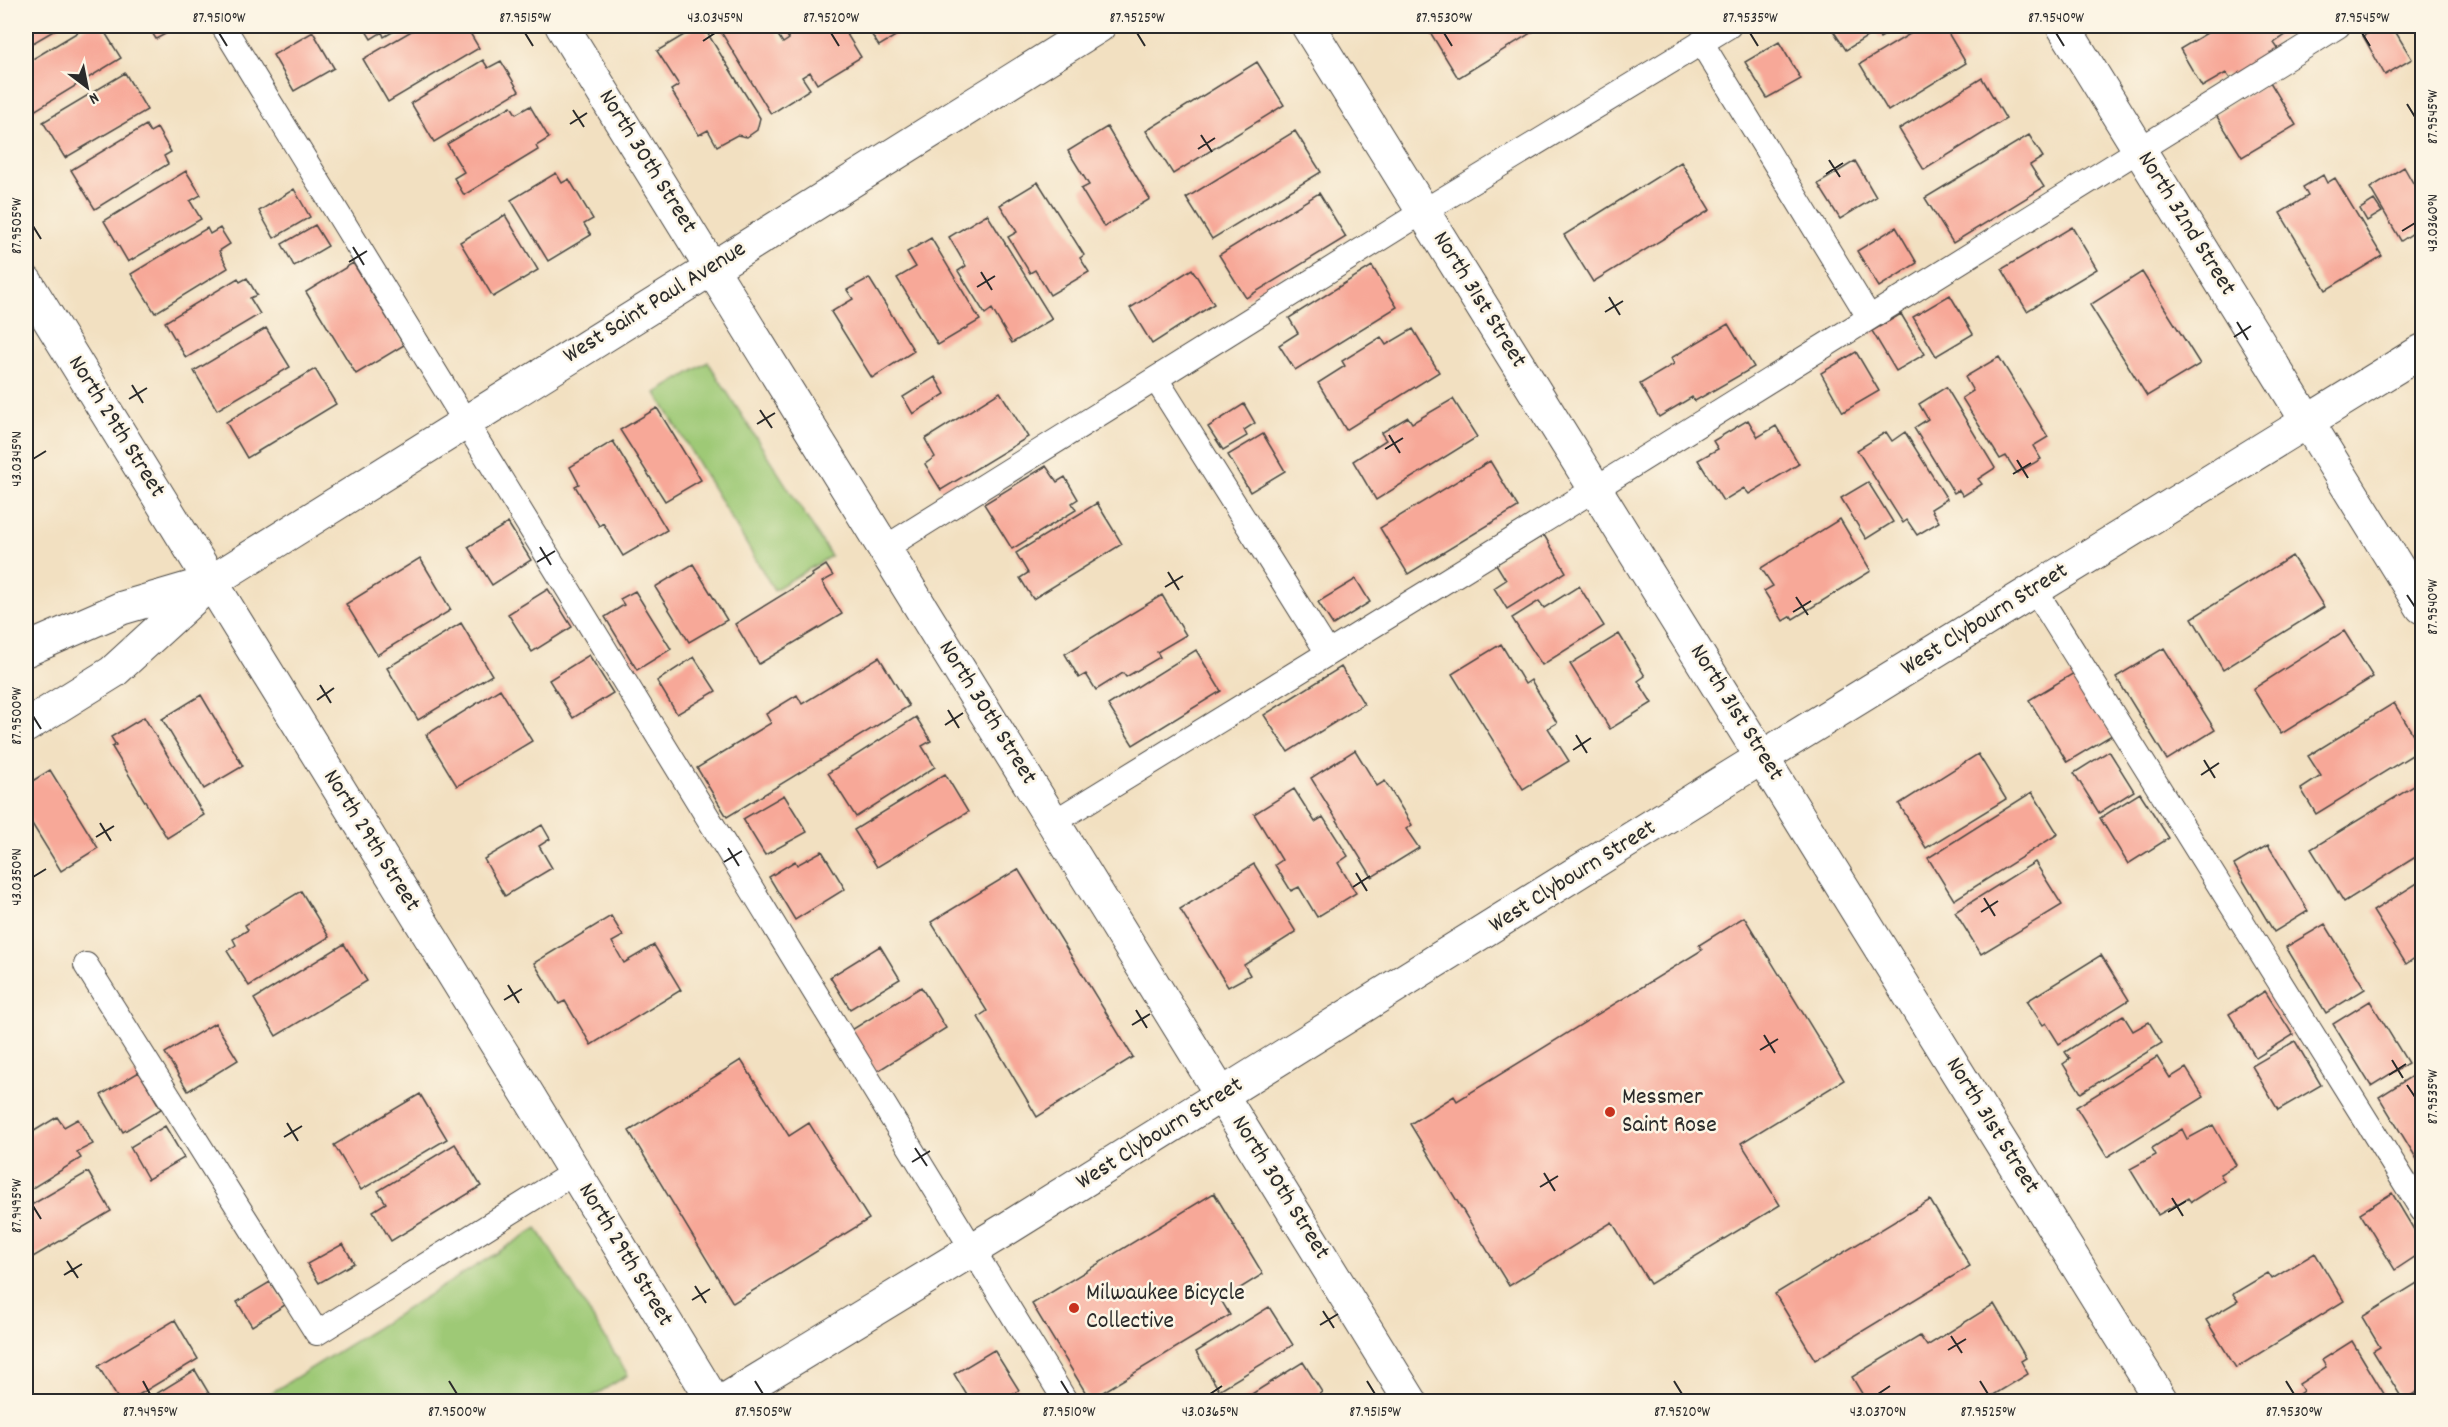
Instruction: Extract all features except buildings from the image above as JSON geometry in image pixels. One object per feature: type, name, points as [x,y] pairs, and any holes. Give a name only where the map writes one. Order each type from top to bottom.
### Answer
[{"type":"street","name":"North 30th Street","points":[[562,26],[1411,1401]]},
{"type":"street","name":"West Saint Paul Avenue","points":[[26,726],[113,672],[211,582],[1099,26]]},
{"type":"street","name":"North 31st Street","points":[[1308,26],[2163,1401]]},
{"type":"street","name":"North 32nd Street","points":[[2063,26],[2422,607]]},
{"type":"street","name":"North 29th Street","points":[[26,282],[714,1401]]},
{"type":"street","name":"West Clybourn Street","points":[[722,1401],[1222,1095],[1763,757],[2422,351]]},
{"type":"street","name":"West Saint Paul Avenue","points":[[26,650],[122,608],[211,582]]},
{"type":"lane","points":[[223,26],[1066,1401]]},
{"type":"lane","points":[[885,548],[1424,211],[1729,26]]},
{"type":"lane","points":[[1054,822],[2338,26]]},
{"type":"lane","points":[[1701,42],[1869,317]]},
{"type":"lane","points":[[1156,379],[1328,653]]},
{"type":"lane","points":[[2035,590],[2422,1210]]},
{"type":"lane","points":[[86,965],[317,1333],[575,1172]]},
{"type":"green space","points":[[708,362],[831,556],[774,590],[656,393]]},
{"type":"green space","points":[[537,1228],[628,1375],[585,1401],[258,1401]]},
{"type":"place","name":"Messmer Saint Rose","points":[[1610,1112]]},
{"type":"place","name":"Milwaukee Bicycle Collective","points":[[1074,1308]]}]
